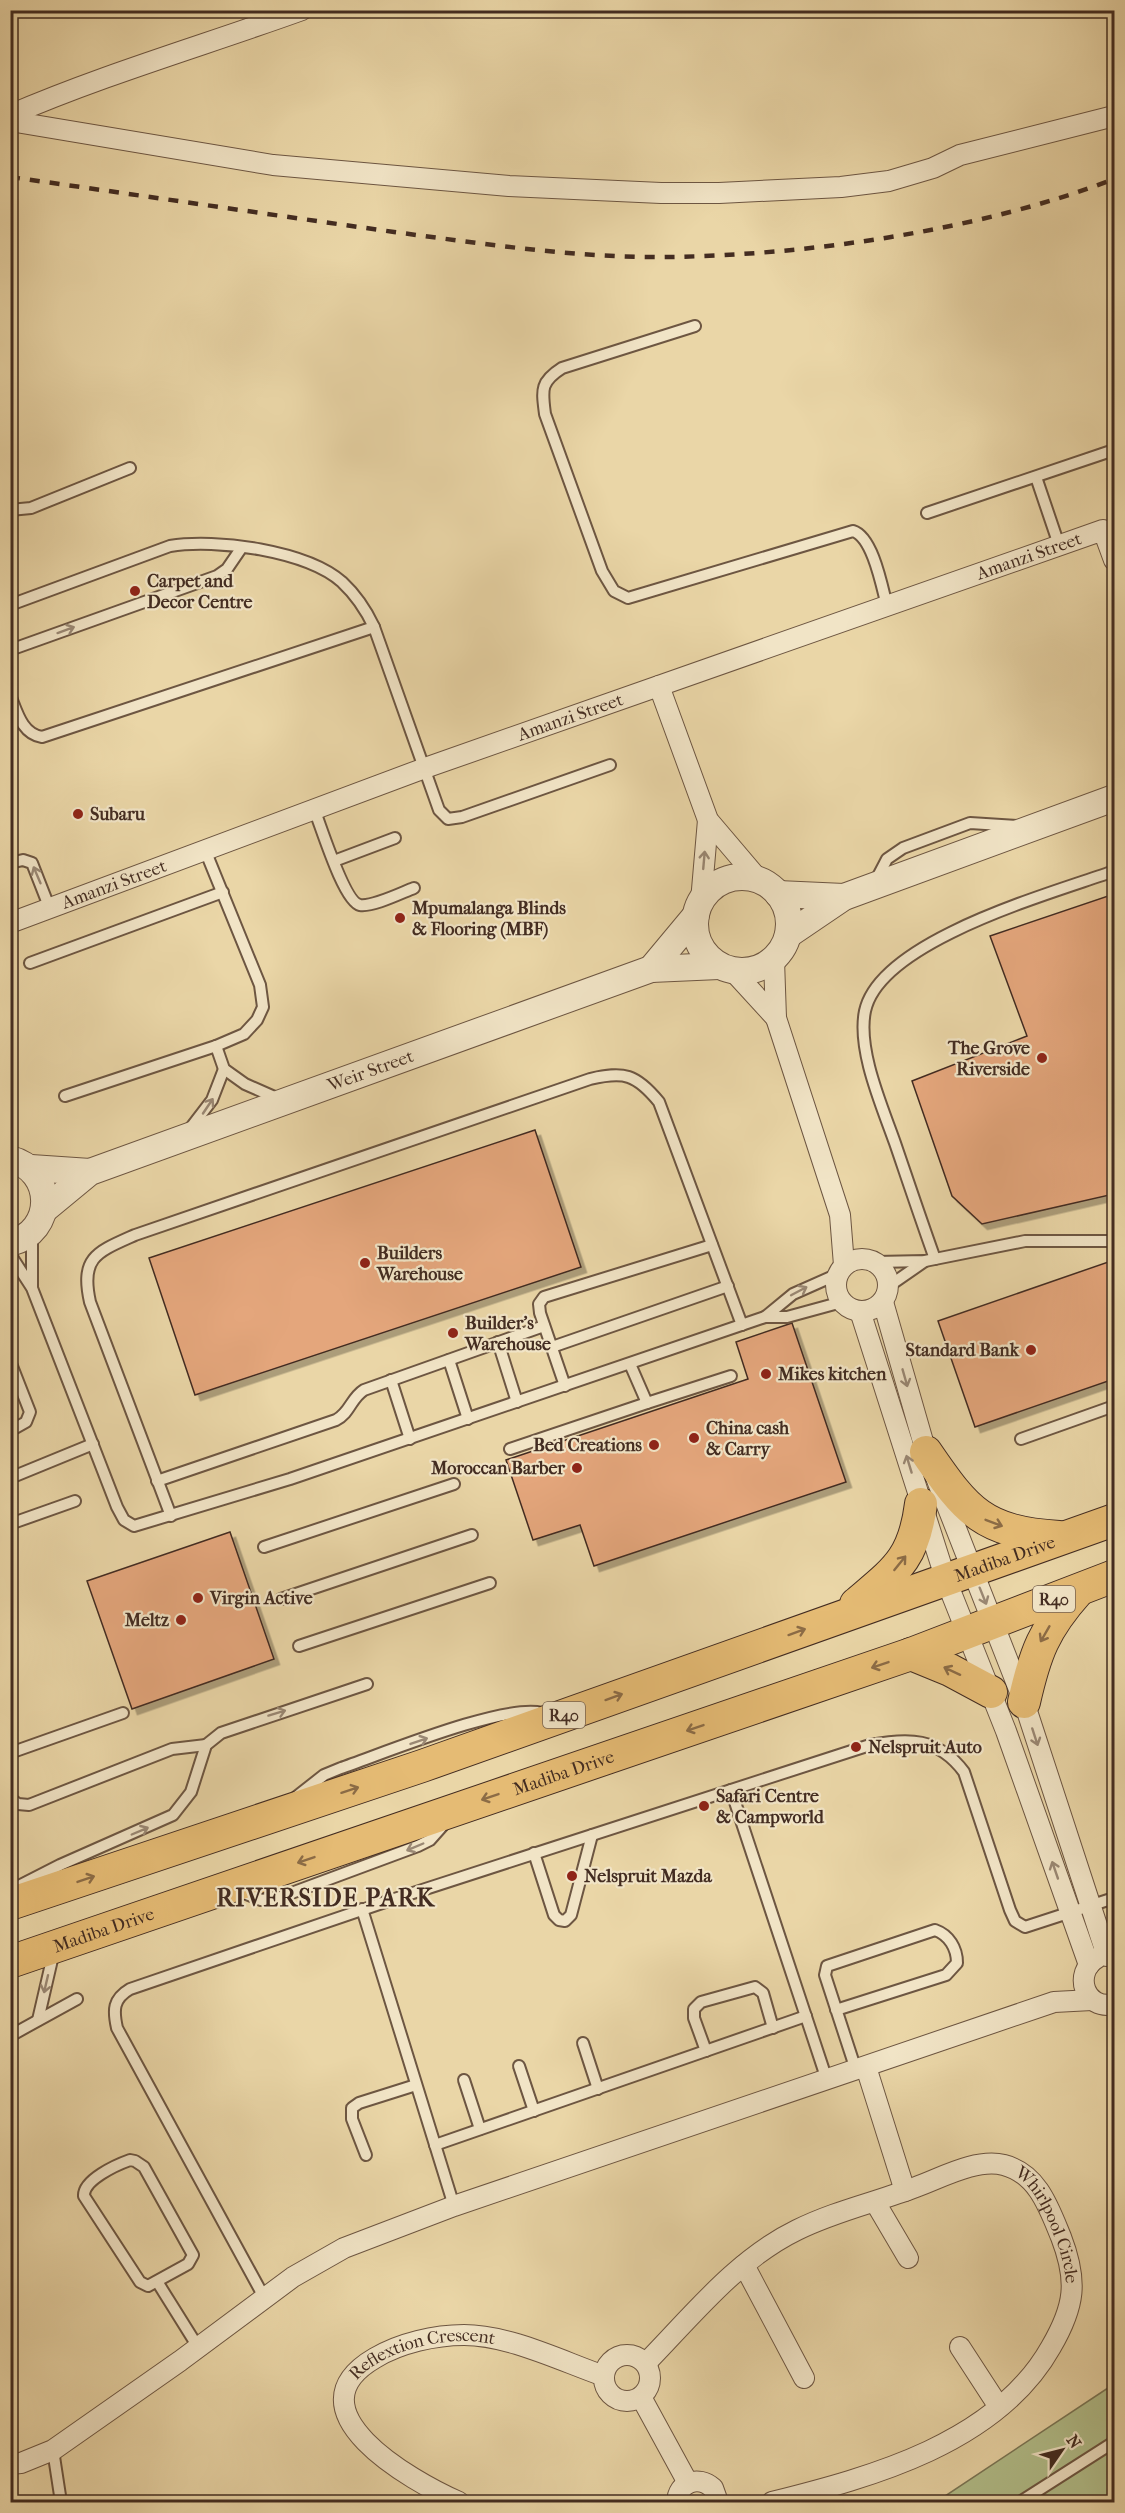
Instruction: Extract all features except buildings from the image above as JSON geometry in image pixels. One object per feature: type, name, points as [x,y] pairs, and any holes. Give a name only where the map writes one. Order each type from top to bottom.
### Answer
[{"type":"main road","points":[[926,1452],[954,1492],[978,1516],[1034,1535],[1064,1538]]},
{"type":"main road","points":[[841,1616],[890,1575],[906,1556],[915,1538],[921,1504]]},
{"type":"main road","name":"Madiba Drive","points":[[10,1904],[422,1766],[1114,1520]]},
{"type":"main road","name":"Madiba Drive","points":[[10,1962],[911,1654],[1114,1576]]},
{"type":"main road","points":[[1024,1702],[1039,1646],[1058,1613],[1081,1588]]},
{"type":"main road","points":[[911,1654],[950,1670],[991,1692]]},
{"type":"street","points":[[10,115],[83,84],[302,10]]},
{"type":"street","points":[[10,121],[273,165],[509,186],[661,193],[719,193],[841,187],[889,181],[933,168],[960,155],[1114,116]]},
{"type":"street","name":"Amanzi Street","points":[[10,923],[425,768],[1109,528],[1114,560]]},
{"type":"street","points":[[651,969],[755,969],[774,960],[783,949],[788,936],[789,921],[786,907],[708,820],[659,686]]},
{"type":"street","points":[[788,936],[844,897],[1114,798]]},
{"type":"street","points":[[708,820],[695,930],[699,944],[708,956],[726,968],[776,1018]]},
{"type":"street","points":[[651,969],[720,882],[746,877],[769,887],[844,897]]},
{"type":"street","points":[[774,960],[776,1018],[840,1215],[841,1269],[836,1288],[842,1302],[860,1311],[873,1309],[886,1294]]},
{"type":"street","name":"Weir Street","points":[[90,1172],[651,969]]},
{"type":"street","points":[[21,1164],[90,1172]]},
{"type":"street","points":[[21,1164],[37,1175],[44,1192],[44,1210]]},
{"type":"street","points":[[21,1238],[44,1210],[90,1172]]},
{"type":"street","points":[[840,1215],[873,1261],[886,1272],[886,1294],[959,1574],[980,1628],[1024,1702],[1090,1906],[1111,1957],[1098,1958],[1054,2002]]},
{"type":"street","points":[[841,1269],[856,1259],[873,1261]]},
{"type":"street","points":[[860,1311],[921,1504],[959,1574],[980,1628],[991,1692],[1069,1913],[1086,1971],[1085,1989],[1092,2000]]},
{"type":"street","points":[[10,2464],[21,2463],[53,2450],[292,2277],[344,2248],[454,2206],[1054,2002],[1092,2000],[1104,2006],[1114,2004]]},
{"type":"street","points":[[861,2069],[905,2191]]},
{"type":"street","name":"Whirlpool Circle","points":[[646,2363],[744,2265],[797,2230],[840,2212],[976,2166],[1001,2164],[1023,2173],[1031,2180],[1050,2211],[1070,2260],[1073,2278],[1065,2324],[1034,2375],[999,2407],[948,2440],[891,2468],[772,2502]]},
{"type":"street","points":[[875,2202],[908,2258]]},
{"type":"street","points":[[744,2265],[804,2378]]},
{"type":"street","name":"Reflextion Crescent","points":[[459,2502],[430,2490],[409,2477],[362,2439],[345,2412],[347,2385],[355,2371],[381,2354],[407,2344],[462,2335],[497,2339],[604,2376]]},
{"type":"street","points":[[960,2347],[999,2407]]},
{"type":"street","points":[[632,2355],[646,2363],[650,2370],[650,2385],[641,2397],[627,2402],[613,2397],[608,2392],[604,2376],[606,2368],[617,2357],[632,2355]]},
{"type":"street","points":[[641,2397],[688,2483]]},
{"type":"street","points":[[677,2502],[678,2493],[688,2483],[694,2481],[708,2484],[717,2494],[718,2502]]},
{"type":"lane","points":[[695,326],[562,368],[549,376],[544,385],[545,414],[602,571],[614,591],[628,598],[853,531],[862,535],[870,549],[887,606]]},
{"type":"lane","points":[[927,513],[1114,450]]},
{"type":"lane","points":[[10,510],[31,508],[130,468]]},
{"type":"lane","points":[[1036,477],[1059,545]]},
{"type":"lane","points":[[10,605],[170,546],[185,544],[242,548],[305,561],[341,581],[357,597],[374,627],[443,816],[454,820],[610,765]]},
{"type":"lane","points":[[10,650],[217,576],[227,569],[242,548]]},
{"type":"lane","points":[[10,695],[25,728],[30,734],[42,738],[374,627]]},
{"type":"lane","points":[[314,810],[344,886],[353,901],[358,904],[369,904],[414,888]]},
{"type":"lane","points":[[334,861],[395,838]]},
{"type":"lane","points":[[65,1096],[216,1046],[244,1034],[257,1020],[263,1007],[260,985],[205,850]]},
{"type":"lane","points":[[10,863],[23,860],[32,863],[50,909]]},
{"type":"lane","points":[[930,1260],[871,1070],[863,1032],[868,1000],[890,972],[915,953],[951,932],[1114,871]]},
{"type":"lane","points":[[30,963],[223,892]]},
{"type":"lane","points":[[216,1046],[225,1069],[252,1088],[285,1101]]},
{"type":"lane","points":[[182,1138],[212,1101],[225,1069]]},
{"type":"lane","points":[[171,1516],[100,1333],[86,1286],[85,1275],[90,1263],[109,1248],[135,1235],[590,1079],[614,1074],[633,1078],[659,1102],[742,1325]]},
{"type":"lane","points":[[21,1238],[32,1288],[93,1444],[124,1520],[134,1526],[140,1526],[410,1439],[765,1317],[787,1317],[842,1302]]},
{"type":"lane","points":[[873,1261],[930,1260],[1026,1241],[1114,1241]]},
{"type":"lane","points":[[565,1386],[544,1326],[539,1307],[541,1300],[549,1294],[712,1245]]},
{"type":"lane","points":[[10,1254],[32,1288]]},
{"type":"lane","points":[[886,1294],[930,1260]]},
{"type":"lane","points":[[765,1317],[793,1294],[841,1269]]},
{"type":"lane","points":[[552,1347],[728,1286]]},
{"type":"lane","points":[[157,1481],[336,1420],[348,1412],[358,1394],[391,1380],[544,1326]]},
{"type":"lane","points":[[498,1342],[517,1402]]},
{"type":"lane","points":[[449,1360],[468,1419]]},
{"type":"lane","points":[[10,1361],[30,1412],[26,1422],[10,1431]]},
{"type":"lane","points":[[630,1364],[647,1403]]},
{"type":"lane","points":[[510,1449],[731,1376]]},
{"type":"lane","points":[[391,1380],[410,1439]]},
{"type":"lane","points":[[1021,1439],[1114,1406]]},
{"type":"lane","points":[[10,1478],[93,1444]]},
{"type":"lane","points":[[264,1547],[454,1484]]},
{"type":"lane","points":[[11,1522],[75,1501]]},
{"type":"lane","points":[[282,1599],[472,1535]]},
{"type":"lane","points":[[299,1646],[490,1583]]},
{"type":"lane","points":[[10,1798],[18,1804],[29,1805],[172,1749],[206,1744],[221,1732],[367,1684]]},
{"type":"lane","points":[[10,1753],[123,1713]]},
{"type":"lane","points":[[264,2297],[117,2028],[114,2008],[117,2000],[130,1989],[534,1853],[870,1745],[900,1739],[927,1745],[956,1761],[964,1772],[1015,1921],[1025,1927],[1114,1898]]},
{"type":"lane","points":[[10,1890],[60,1865],[173,1815],[191,1792],[206,1744]]},
{"type":"lane","points":[[731,1790],[827,2080]]},
{"type":"lane","points":[[534,1853],[554,1915],[559,1920],[565,1921],[571,1915],[592,1835]]},
{"type":"lane","points":[[362,1910],[454,2206]]},
{"type":"lane","points":[[837,2010],[945,1975],[957,1963],[953,1946],[948,1938],[935,1930],[830,1964],[825,1973],[837,2010],[861,2069]]},
{"type":"lane","points":[[38,2020],[55,1947]]},
{"type":"lane","points":[[706,2051],[694,2018],[694,2009],[701,2002],[755,1987],[763,1993],[773,2028]]},
{"type":"lane","points":[[10,2036],[77,2000]]},
{"type":"lane","points":[[435,2145],[806,2016]]},
{"type":"lane","points":[[583,2043],[598,2089]]},
{"type":"lane","points":[[519,2066],[534,2110]]},
{"type":"lane","points":[[464,2080],[480,2129]]},
{"type":"lane","points":[[366,2155],[352,2119],[352,2108],[359,2103],[416,2085]]},
{"type":"lane","points":[[130,2160],[144,2167],[193,2255],[191,2261],[158,2283],[148,2286],[140,2282],[84,2196],[88,2183],[130,2160]]},
{"type":"lane","points":[[158,2283],[198,2347]]},
{"type":"lane","points":[[1020,2502],[1114,2442]]},
{"type":"lane","points":[[53,2450],[61,2502]]},
{"type":"green space","points":[[1114,2384],[1114,2502],[936,2502]]},
{"type":"railway","points":[[10,177],[394,232],[565,253],[634,257],[779,251],[895,236],[952,226],[1009,212],[1063,197],[1114,179]]},
{"type":"place","name":"Carpet and Decor Centre","points":[[135,591]]},
{"type":"place","name":"Subaru","points":[[78,814]]},
{"type":"place","name":"Mpumalanga Blinds & Flooring (MBF)","points":[[400,918]]},
{"type":"place","name":"The Grove Riverside","points":[[1042,1058]]},
{"type":"place","name":"Builders Warehouse","points":[[365,1263]]},
{"type":"place","name":"Builder's Warehouse","points":[[453,1333]]},
{"type":"place","name":"Standard Bank","points":[[1031,1350]]},
{"type":"place","name":"Mikes kitchen","points":[[766,1374]]},
{"type":"place","name":"China cash & Carry","points":[[694,1438]]},
{"type":"place","name":"Bed Creations","points":[[654,1445]]},
{"type":"place","name":"Moroccan Barber","points":[[577,1468]]},
{"type":"place","name":"Virgin Active","points":[[198,1598]]},
{"type":"place","name":"Meltz","points":[[181,1620]]},
{"type":"place","name":"Nelspruit Auto","points":[[856,1747]]},
{"type":"place","name":"Safari Centre & Campworld","points":[[704,1806]]},
{"type":"place","name":"Nelspruit Mazda","points":[[572,1876]]},
{"type":"district","name":"RIVERSIDE PARK","points":[[326,1898]]}]
